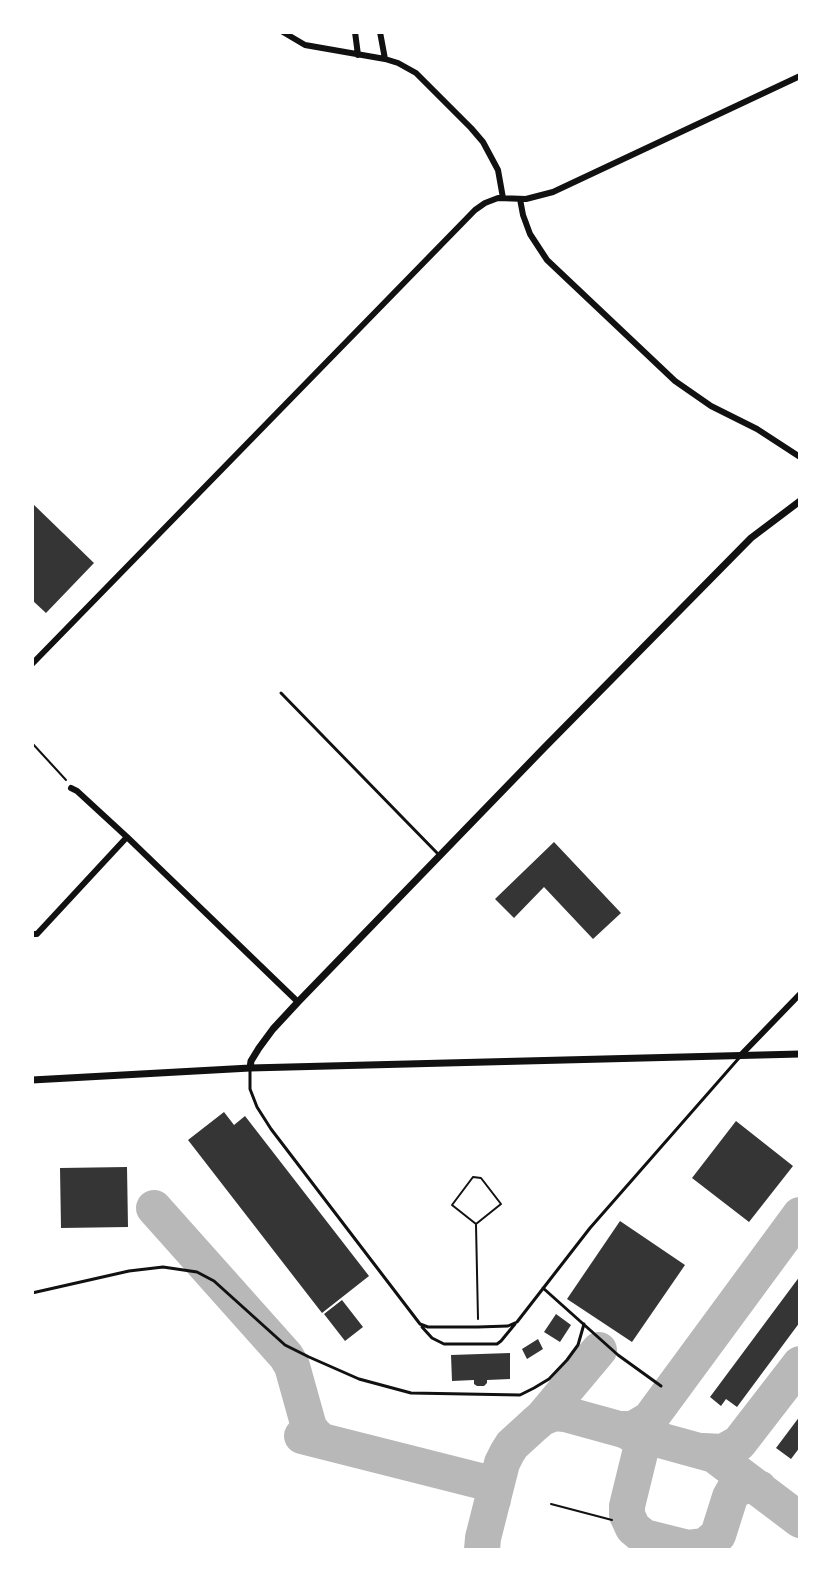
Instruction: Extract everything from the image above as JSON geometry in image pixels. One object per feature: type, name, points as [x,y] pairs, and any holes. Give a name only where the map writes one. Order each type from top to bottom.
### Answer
[{"type":"street","points":[[283,32],[305,45],[385,59],[416,73],[483,142],[498,170],[503,198]]},
{"type":"street","points":[[355,32],[358,55]]},
{"type":"street","points":[[380,32],[385,59]]},
{"type":"street","points":[[32,664],[458,225],[485,203],[503,198],[539,197],[567,186],[800,76]]},
{"type":"street","points":[[520,199],[530,234],[547,260],[675,381],[711,406],[757,429],[800,457]]},
{"type":"street","points":[[250,1068],[259,1048],[298,1002],[724,565],[762,529],[800,501]]},
{"type":"street","points":[[71,788],[127,837],[298,1002]]},
{"type":"street","points":[[32,934],[37,934],[127,837]]},
{"type":"street","points":[[740,1056],[800,994]]},
{"type":"street","points":[[32,1080],[250,1068],[800,1054]]},
{"type":"lane","points":[[281,693],[440,856]]},
{"type":"lane","points":[[250,1068],[250,1089],[271,1129],[432,1338],[444,1344],[497,1344],[590,1228],[740,1056]]},
{"type":"lane","points":[[32,1293],[129,1271],[163,1267],[197,1272],[214,1281],[285,1345],[359,1379],[411,1393],[520,1395],[549,1379],[567,1360],[578,1345],[584,1324]]},
{"type":"lane","points":[[543,1288],[618,1355],[661,1386]]},
{"type":"lane","points":[[420,1324],[428,1327],[478,1327],[508,1326],[517,1322]]},
{"type":"path","points":[[32,743],[64,776],[71,788]]},
{"type":"path","points":[[473,1177],[481,1178],[501,1204],[476,1224],[452,1205],[473,1177]]},
{"type":"path","points":[[476,1224],[478,1327]]},
{"type":"path","points":[[551,1504],[612,1520]]},
{"type":"building","points":[[32,503],[94,563],[46,613],[32,600]]},
{"type":"building","points":[[554,842],[621,913],[593,939],[544,887],[514,918],[495,899]]},
{"type":"building","points":[[224,1112],[234,1125],[245,1116],[369,1276],[322,1313],[188,1140]]},
{"type":"building","points":[[736,1121],[793,1166],[749,1222],[692,1178]]},
{"type":"building","points":[[127,1167],[128,1227],[61,1228],[60,1168]]},
{"type":"building","points":[[620,1221],[685,1265],[632,1342],[567,1299]]},
{"type":"building","points":[[800,1276],[800,1322],[737,1407],[726,1399],[721,1406],[710,1397]]},
{"type":"building","points":[[342,1300],[363,1327],[345,1341],[324,1314]]},
{"type":"building","points":[[556,1314],[571,1325],[560,1342],[544,1332]]},
{"type":"building","points":[[538,1339],[543,1349],[527,1359],[522,1349]]},
{"type":"building","points":[[510,1353],[510,1379],[487,1380],[484,1386],[477,1386],[474,1380],[452,1381],[451,1355]]},
{"type":"building","points":[[800,1416],[800,1447],[791,1459],[776,1448]]},
{"type":"taxiway","points":[[154,1208],[286,1356],[292,1366],[309,1427],[322,1441]]},
{"type":"taxiway","points":[[621,1429],[633,1429],[650,1419],[800,1215]]},
{"type":"taxiway","points":[[542,1418],[599,1350]]},
{"type":"taxiway","points":[[703,1451],[723,1452],[739,1443],[800,1364]]},
{"type":"taxiway","points":[[482,1550],[507,1453],[542,1418],[555,1413],[714,1455],[800,1520]]},
{"type":"taxiway","points":[[624,1430],[637,1437],[641,1449],[627,1515],[633,1528],[644,1537],[688,1548],[705,1546],[718,1535],[734,1490],[748,1485],[759,1488]]},
{"type":"taxiway","points":[[302,1436],[484,1482],[492,1489],[493,1500]]}]
